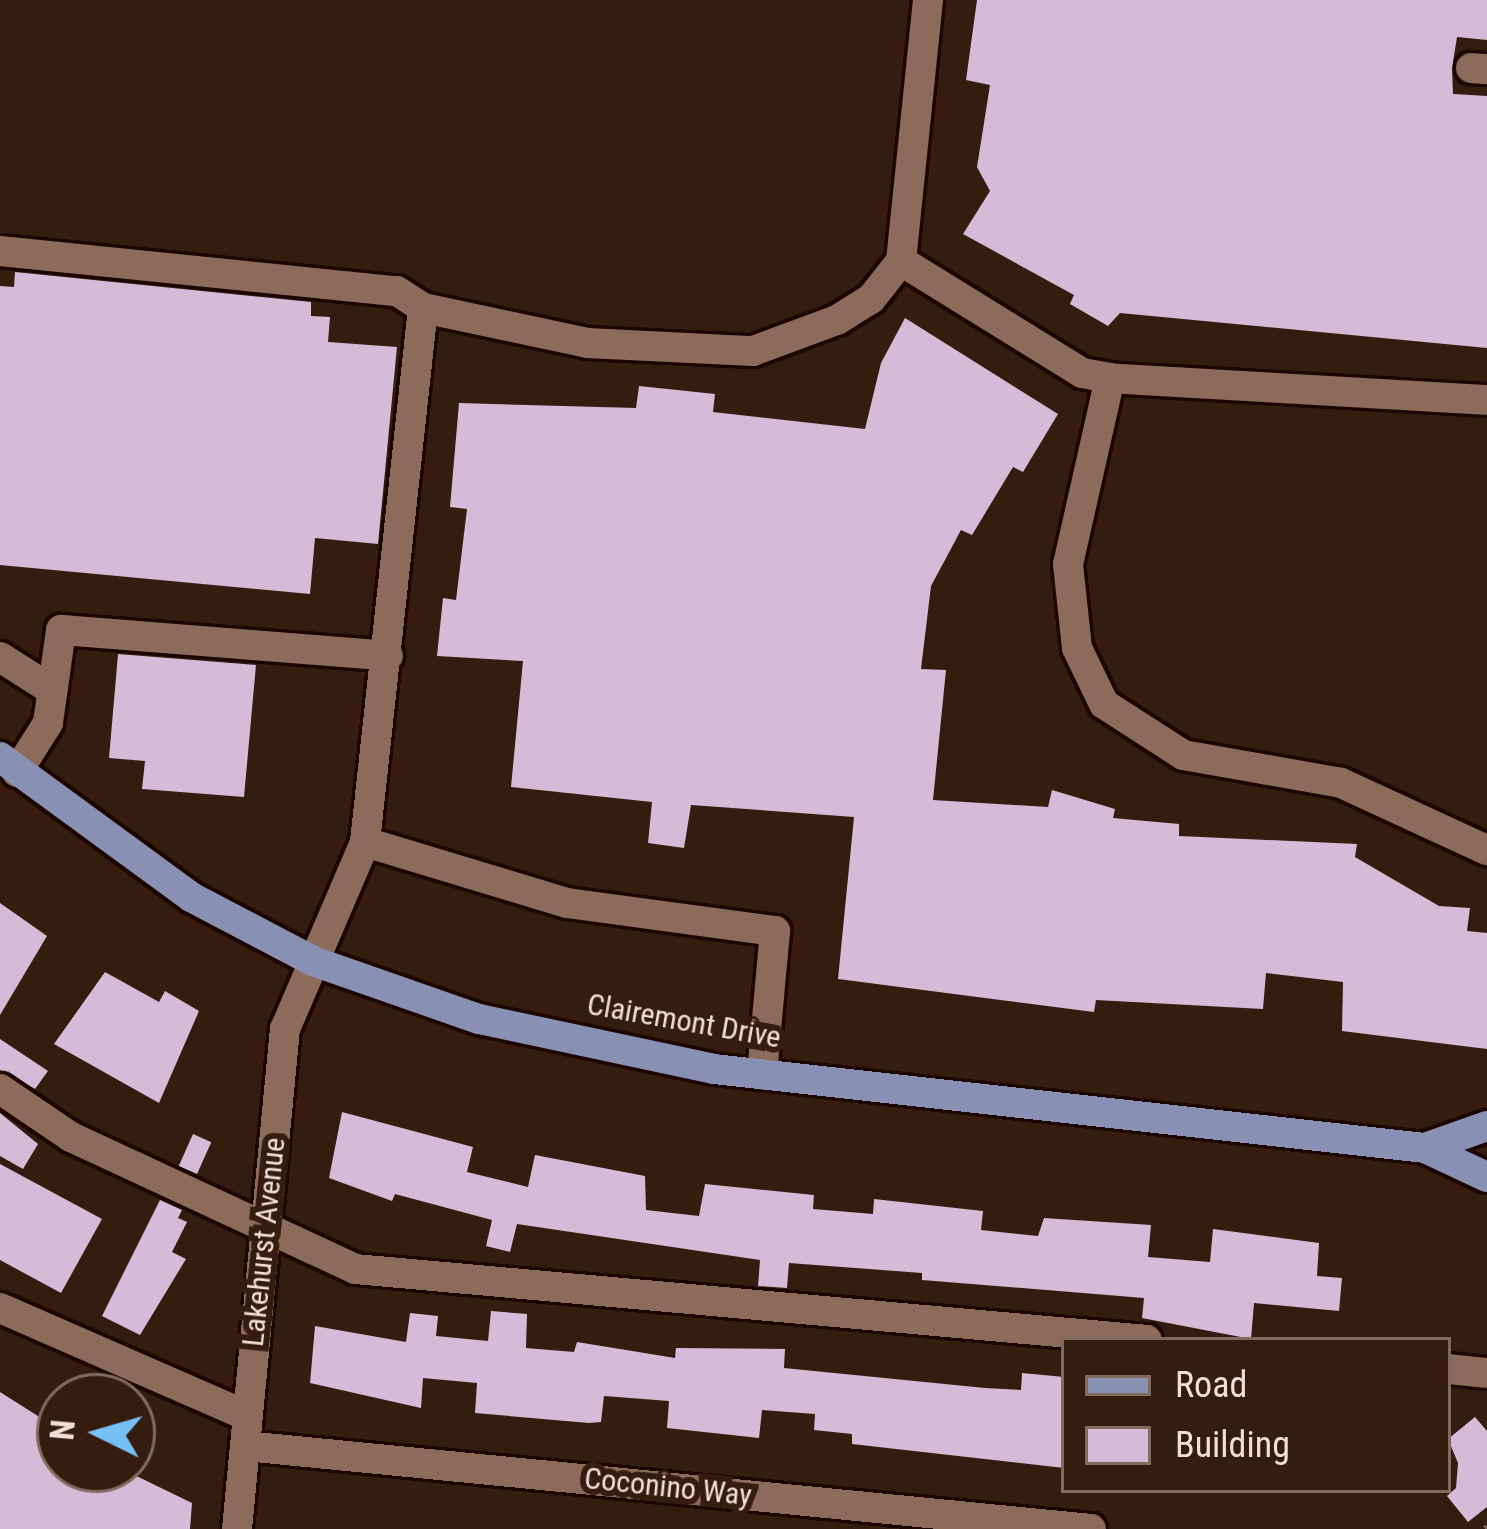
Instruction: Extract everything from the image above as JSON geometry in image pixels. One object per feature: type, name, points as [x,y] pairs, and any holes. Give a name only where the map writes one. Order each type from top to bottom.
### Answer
[{"type":"main road","name":"Clairemont Drive","points":[[9,765],[191,897],[313,961],[479,1019],[762,1074],[1425,1148],[1487,1177]]},
{"type":"main road","name":"Clairemont Drive","points":[[1425,1148],[1487,1126]]},
{"type":"street","points":[[0,251],[397,291],[423,308],[587,343],[752,351],[837,320],[871,299],[901,261],[928,0]]},
{"type":"street","points":[[901,261],[1082,373],[1487,400]]},
{"type":"street","name":"Lakehurst Avenue","points":[[237,1529],[285,1029],[365,842],[423,308]]},
{"type":"street","points":[[1110,378],[1068,564],[1077,648],[1105,704],[1183,755],[1341,783],[1487,850]]},
{"type":"street","points":[[9,765],[48,723],[61,631],[388,656]]},
{"type":"street","points":[[0,657],[52,691]]},
{"type":"street","points":[[365,842],[566,903],[775,931],[762,1074]]},
{"type":"street","points":[[0,1089],[71,1137],[355,1269],[1114,1337]]},
{"type":"street","name":"Coconino Way","points":[[0,1308],[246,1431],[1091,1529]]},
{"type":"street","points":[[1451,1369],[1487,1373]]},
{"type":"building","points":[[977,0],[1487,0],[1487,40],[1457,37],[1452,68],[1453,94],[1487,96],[1487,348],[1120,313],[1108,326],[1070,304],[1074,295],[963,234],[990,191],[977,167],[990,85],[966,80]]},
{"type":"building","points":[[15,272],[311,302],[311,316],[330,317],[328,342],[397,347],[378,544],[315,538],[310,594],[0,565],[0,286],[14,287]]},
{"type":"building","points":[[905,318],[1058,414],[1023,472],[1013,467],[972,535],[961,530],[931,586],[921,669],[946,670],[933,800],[1048,807],[1052,790],[1115,809],[1113,818],[1179,824],[1179,836],[1357,844],[1355,857],[1439,906],[1470,908],[1467,931],[1487,933],[1487,1049],[1342,1031],[1343,982],[1266,973],[1263,1009],[1096,1000],[1094,1012],[838,979],[854,817],[691,805],[684,848],[648,843],[652,802],[511,787],[523,661],[437,656],[443,598],[456,600],[467,509],[450,507],[459,403],[636,408],[639,386],[715,394],[713,412],[865,429],[881,363]]},
{"type":"building","points":[[118,654],[256,665],[244,797],[142,789],[145,761],[109,758]]},
{"type":"building","points":[[0,903],[47,936],[0,1015]]},
{"type":"building","points":[[105,972],[159,1002],[165,991],[199,1011],[159,1103],[54,1044]]},
{"type":"building","points":[[0,1039],[48,1071],[35,1089],[0,1070]]},
{"type":"building","points":[[342,1112],[473,1147],[467,1172],[528,1187],[535,1155],[645,1176],[646,1210],[699,1216],[705,1184],[814,1195],[813,1209],[873,1214],[874,1199],[983,1211],[981,1230],[1038,1236],[1044,1218],[1151,1225],[1148,1257],[1210,1262],[1213,1229],[1319,1243],[1317,1276],[1342,1278],[1339,1311],[1254,1303],[1251,1337],[1241,1337],[1142,1318],[1144,1298],[922,1280],[922,1273],[789,1263],[787,1288],[758,1286],[760,1260],[517,1224],[510,1252],[486,1246],[492,1220],[395,1194],[392,1201],[329,1178]]},
{"type":"building","points":[[0,1113],[38,1144],[23,1169],[0,1156]]},
{"type":"building","points":[[193,1134],[211,1142],[197,1174],[179,1166]]},
{"type":"building","points":[[0,1164],[102,1219],[61,1293],[0,1260]]},
{"type":"building","points":[[160,1200],[182,1210],[178,1218],[187,1222],[172,1252],[186,1259],[140,1335],[102,1316]]},
{"type":"building","points":[[491,1311],[527,1314],[526,1348],[574,1352],[577,1342],[675,1358],[676,1348],[785,1349],[784,1368],[1021,1390],[1022,1373],[1061,1377],[1061,1468],[852,1444],[852,1434],[814,1430],[815,1414],[762,1410],[759,1438],[667,1428],[669,1401],[604,1396],[601,1422],[589,1423],[475,1413],[477,1383],[423,1378],[421,1408],[310,1383],[315,1326],[406,1342],[410,1313],[438,1316],[436,1336],[488,1341]]},
{"type":"building","points":[[0,1392],[36,1415],[36,1493],[156,1493],[156,1486],[192,1503],[190,1529],[0,1529]]},
{"type":"building","points":[[1475,1417],[1487,1431],[1487,1507],[1468,1522],[1447,1496],[1456,1488],[1458,1463],[1451,1437]]}]
